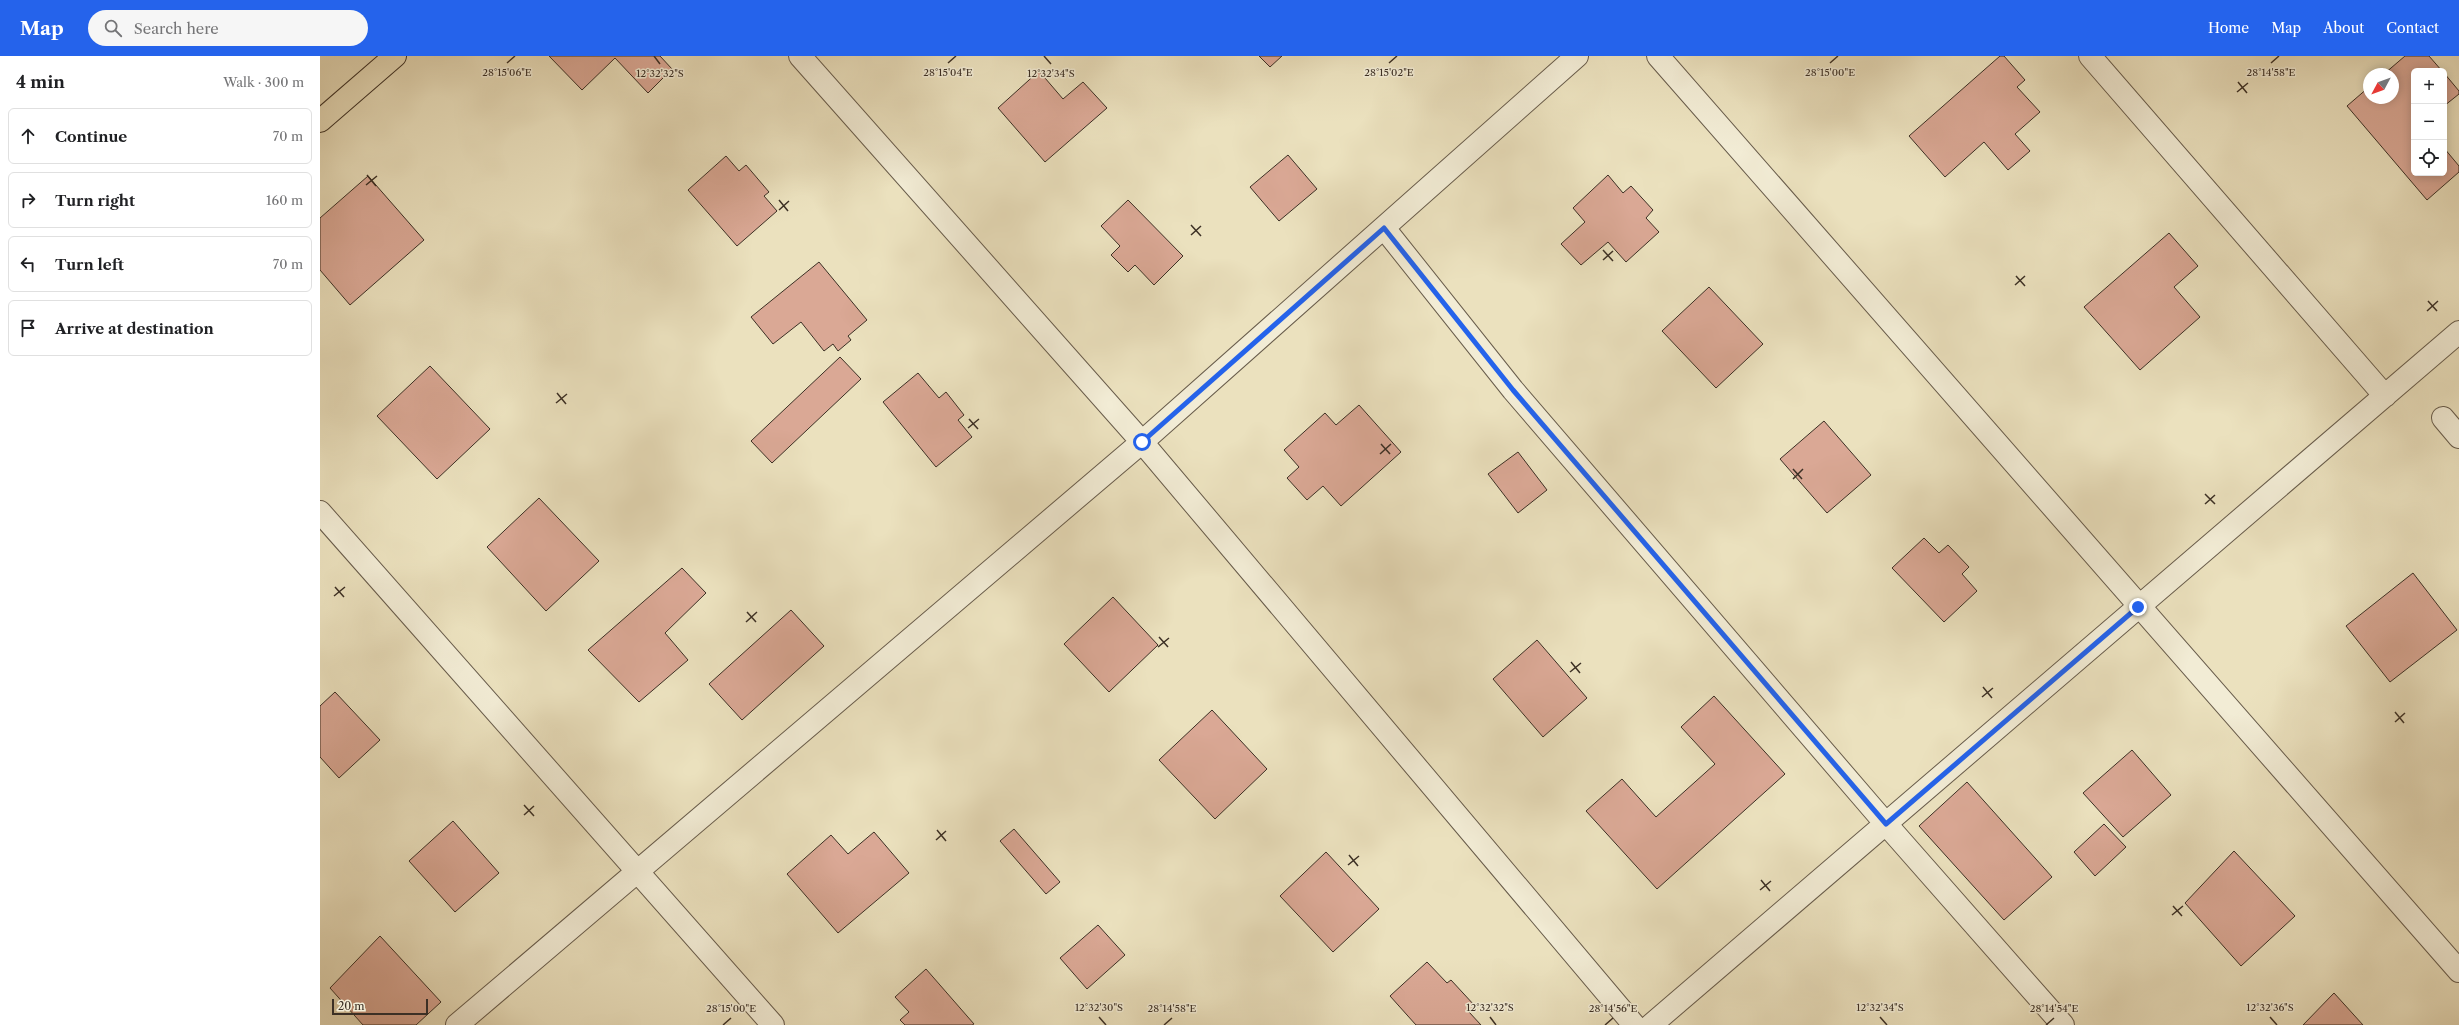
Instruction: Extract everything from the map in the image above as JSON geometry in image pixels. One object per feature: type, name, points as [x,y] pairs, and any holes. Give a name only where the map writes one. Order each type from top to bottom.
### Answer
[{"type":"main road","points":[[320,122],[395,56]]},
{"type":"street","points":[[800,56],[1142,442],[1634,1025]]},
{"type":"street","points":[[457,1025],[639,872],[1142,442],[1577,56]]},
{"type":"street","points":[[1658,56],[2138,607],[2459,971]]},
{"type":"street","points":[[2090,56],[2385,396]]},
{"type":"street","points":[[1384,228],[1513,390],[1886,824],[2063,1025]]},
{"type":"street","points":[[1651,1025],[2459,332]]},
{"type":"street","points":[[2443,418],[2459,437]]},
{"type":"street","points":[[320,512],[773,1025]]},
{"type":"building","points":[[549,56],[660,56],[672,69],[648,93],[615,58],[582,90]]},
{"type":"building","points":[[1259,56],[1282,56],[1270,67]]},
{"type":"building","points":[[2000,56],[2004,56],[2025,80],[2017,87],[2040,112],[2015,134],[2030,151],[2008,170],[1984,142],[1945,177],[1909,136]]},
{"type":"building","points":[[2405,56],[2429,56],[2439,68],[2411,68],[2411,176],[2447,176],[2447,152],[2459,166],[2459,172],[2427,200],[2347,106],[2363,92],[2363,104],[2399,104],[2399,68],[2391,68]]},
{"type":"building","points":[[1039,71],[1063,99],[1083,82],[1107,108],[1045,162],[998,108]]},
{"type":"building","points":[[2447,77],[2459,91],[2459,94],[2447,104]]},
{"type":"building","points":[[1288,155],[1317,189],[1279,221],[1250,187]]},
{"type":"building","points":[[726,156],[739,171],[746,165],[769,192],[764,196],[777,211],[737,246],[688,190]]},
{"type":"building","points":[[1608,175],[1623,193],[1631,186],[1653,210],[1646,218],[1659,232],[1626,262],[1608,242],[1581,265],[1561,244],[1585,222],[1573,208]]},
{"type":"building","points":[[368,176],[424,240],[350,305],[320,270],[320,218]]},
{"type":"building","points":[[1128,200],[1183,256],[1154,285],[1135,265],[1128,272],[1111,255],[1120,246],[1101,226]]},
{"type":"building","points":[[2169,233],[2198,266],[2174,287],[2200,317],[2140,370],[2084,307]]},
{"type":"building","points":[[819,262],[867,320],[848,336],[851,340],[838,351],[833,344],[824,351],[801,322],[773,344],[751,317]]},
{"type":"building","points":[[1709,287],[1763,344],[1716,388],[1662,331]]},
{"type":"building","points":[[840,357],[861,379],[772,463],[751,441]]},
{"type":"building","points":[[430,366],[490,429],[437,479],[377,416]]},
{"type":"building","points":[[918,373],[939,398],[946,392],[964,415],[958,420],[972,437],[936,467],[883,402]]},
{"type":"building","points":[[1359,405],[1401,452],[1341,506],[1323,486],[1307,500],[1287,478],[1299,467],[1284,450],[1325,413],[1336,425]]},
{"type":"building","points":[[1824,421],[1871,475],[1827,513],[1780,459]]},
{"type":"building","points":[[1518,452],[1547,490],[1518,513],[1488,474]]},
{"type":"building","points":[[539,498],[599,561],[546,611],[487,547]]},
{"type":"building","points":[[1924,538],[1939,553],[1948,545],[1969,567],[1962,574],[1977,591],[1944,622],[1892,568]]},
{"type":"building","points":[[682,568],[706,593],[665,633],[688,660],[639,702],[588,650]]},
{"type":"building","points":[[2413,573],[2457,630],[2390,682],[2346,626]]},
{"type":"building","points":[[1113,597],[1158,645],[1109,692],[1064,644]]},
{"type":"building","points":[[791,610],[824,646],[742,720],[709,684]]},
{"type":"building","points":[[1537,640],[1587,698],[1543,737],[1493,679]]},
{"type":"building","points":[[335,692],[380,740],[339,778],[320,757],[320,706]]},
{"type":"building","points":[[1714,696],[1785,774],[1657,889],[1586,811],[1622,779],[1656,817],[1715,764],[1681,727]]},
{"type":"building","points":[[1212,710],[1267,769],[1215,819],[1159,760]]},
{"type":"building","points":[[2132,750],[2171,795],[2123,837],[2083,793]]},
{"type":"building","points":[[1967,782],[2052,877],[2004,920],[1919,826]]},
{"type":"building","points":[[453,821],[499,873],[455,912],[409,861]]},
{"type":"building","points":[[2104,824],[2126,847],[2095,876],[2074,852]]},
{"type":"building","points":[[1014,829],[1060,882],[1046,894],[1000,841]]},
{"type":"building","points":[[874,832],[909,873],[838,933],[787,874],[831,835],[848,854]]},
{"type":"building","points":[[2234,851],[2295,916],[2241,966],[2185,903]]},
{"type":"building","points":[[1326,852],[1379,909],[1333,952],[1280,896]]},
{"type":"building","points":[[1098,925],[1125,955],[1087,989],[1060,958]]},
{"type":"building","points":[[380,936],[441,1002],[416,1025],[363,1025],[330,988]]},
{"type":"building","points":[[1427,962],[1447,983],[1451,980],[1475,1006],[1469,1012],[1481,1025],[1416,1025],[1390,996]]},
{"type":"building","points":[[926,969],[974,1024],[905,1025],[900,1020],[909,1012],[895,997]]},
{"type":"building","points":[[2334,993],[2363,1025],[2303,1025]]},
{"type":"route","points":[[1142,442],[1384,228],[1513,390],[1886,824],[2138,607]]}]
